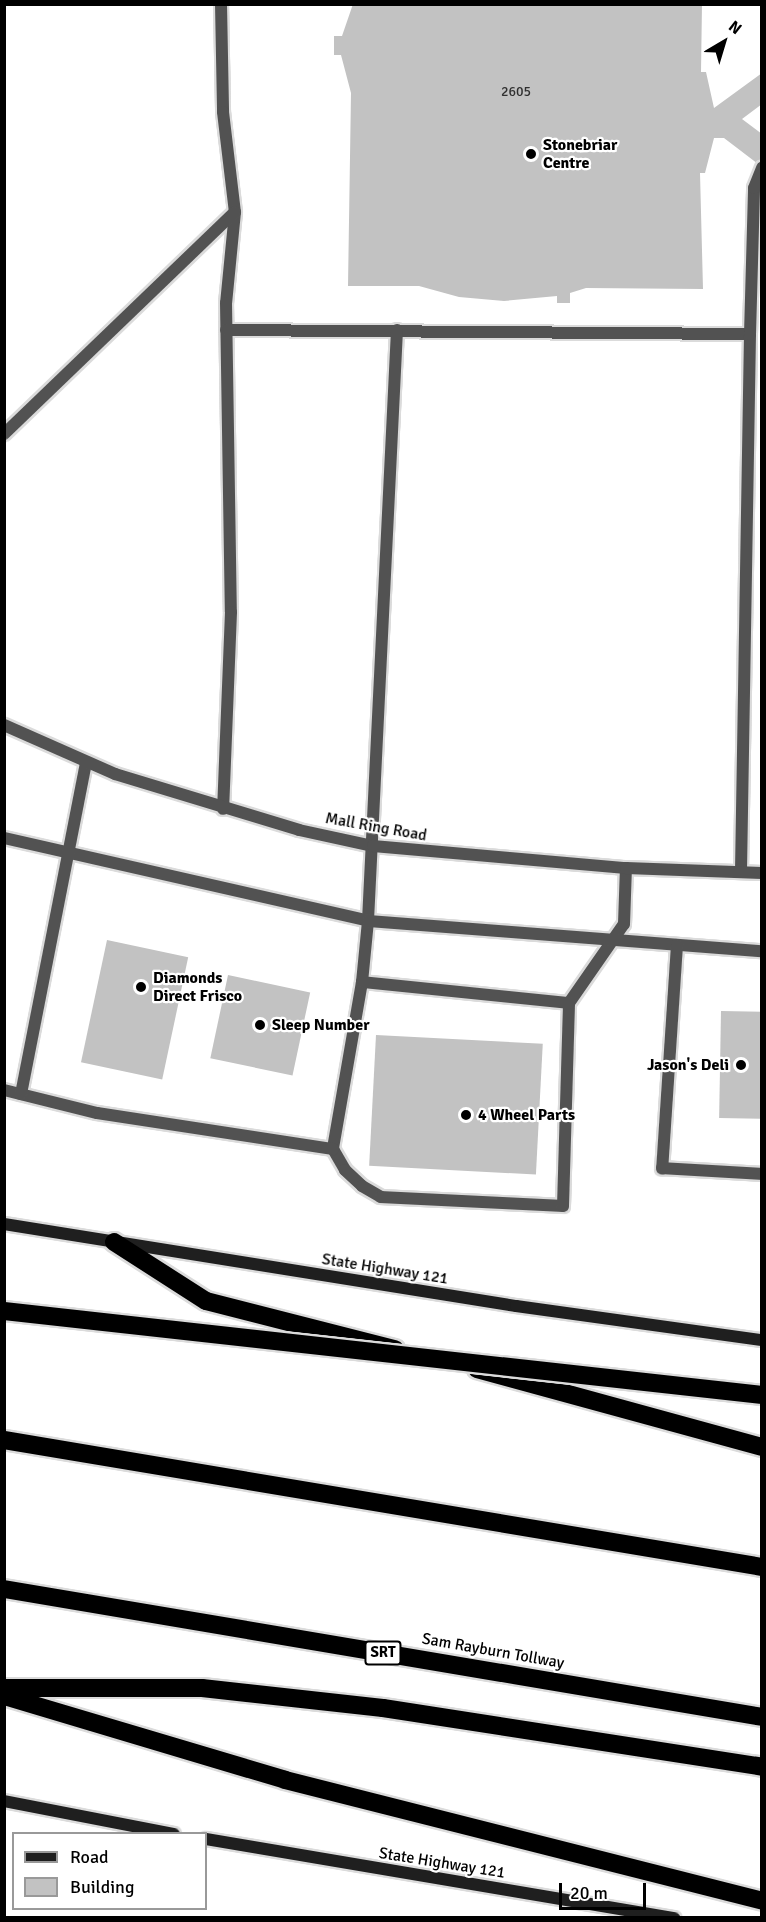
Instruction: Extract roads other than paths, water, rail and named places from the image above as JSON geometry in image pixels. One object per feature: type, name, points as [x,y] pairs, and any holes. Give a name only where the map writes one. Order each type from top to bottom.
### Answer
[{"type":"highway","points":[[114,1242],[206,1301],[762,1447]]},
{"type":"highway","points":[[4,1311],[762,1395]]},
{"type":"highway","points":[[5,1440],[762,1567]]},
{"type":"highway","name":"Sam Rayburn Tollway","points":[[4,1589],[762,1717]]},
{"type":"highway","points":[[4,1688],[202,1688],[383,1708],[762,1767]]},
{"type":"highway","points":[[4,1696],[229,1763],[663,1880],[762,1901]]},
{"type":"main road","name":"State Highway 121","points":[[4,1224],[762,1340]]},
{"type":"main road","points":[[4,1801],[169,1832]]},
{"type":"main road","name":"State Highway 121","points":[[207,1839],[674,1917]]},
{"type":"street","points":[[221,4],[223,112],[236,212],[226,330],[231,612],[223,808]]},
{"type":"street","points":[[741,871],[754,188],[762,168]]},
{"type":"street","points":[[4,434],[236,212]]},
{"type":"street","points":[[226,330],[750,334]]},
{"type":"street","points":[[397,330],[368,921],[362,982],[333,1149],[345,1170],[381,1197],[562,1206],[569,1003],[624,924],[626,868]]},
{"type":"street","name":"Mall Ring Road","points":[[4,725],[86,764],[223,808],[373,846],[626,868],[762,873]]},
{"type":"street","points":[[21,1095],[86,764]]},
{"type":"street","points":[[4,838],[368,921],[762,951]]},
{"type":"street","points":[[677,945],[662,1168],[762,1174]]},
{"type":"street","points":[[362,982],[569,1003]]},
{"type":"street","points":[[4,1090],[97,1113],[333,1149]]},
{"type":"place","name":"Stonebriar Centre","points":[[531,154]]},
{"type":"place","name":"Diamonds Direct Frisco","points":[[141,987]]},
{"type":"place","name":"Sleep Number","points":[[260,1025]]},
{"type":"place","name":"Jason's Deli","points":[[741,1065]]},
{"type":"place","name":"4 Wheel Parts","points":[[466,1115]]}]
